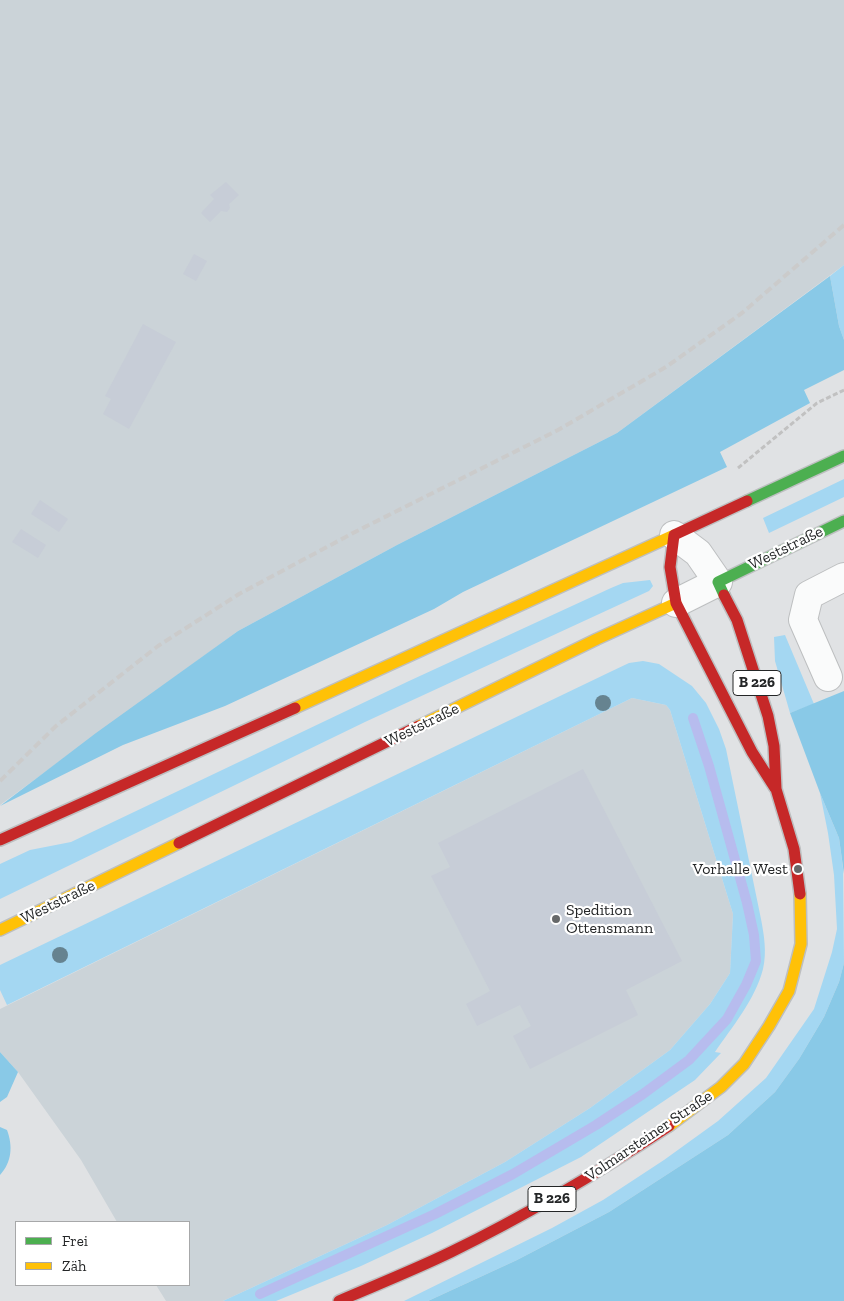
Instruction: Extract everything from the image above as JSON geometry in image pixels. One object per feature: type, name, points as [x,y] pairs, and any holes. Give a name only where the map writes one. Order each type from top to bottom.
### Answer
[{"type":"main road","points":[[0,840],[410,656],[844,456]]},
{"type":"main road","name":"Weststraße","points":[[718,582],[844,521]]},
{"type":"main road","name":"Volmarsteiner Straße","points":[[674,535],[670,567],[676,603],[752,752],[776,789]]},
{"type":"main road","name":"Volmarsteiner Straße","points":[[339,1301],[451,1252],[547,1202],[614,1162],[684,1116],[721,1087],[744,1064],[789,991],[801,944],[801,900],[798,869],[776,789],[774,746],[768,716],[739,628],[718,582]]},
{"type":"main road","name":"Weststraße","points":[[0,930],[597,639],[676,603]]},
{"type":"street","name":"Volmarsteiner Straße","points":[[674,535],[698,553],[718,582]]},
{"type":"street","points":[[828,677],[804,620],[810,595],[844,577]]},
{"type":"street","name":"Weststraße","points":[[676,603],[718,582]]},
{"type":"path","points":[[738,468],[817,403],[844,390]]},
{"type":"shaded area","points":[[0,0],[844,0],[844,265],[617,433],[397,545],[238,631],[0,805]]},
{"type":"shaded area","points":[[844,265],[844,340],[839,326],[830,276]]},
{"type":"shaded area","points":[[830,276],[839,326],[844,340],[844,370],[804,390],[810,403],[720,452],[727,467],[463,592],[434,609],[225,706],[123,745],[0,806],[96,733],[238,631],[397,545],[617,433]]},
{"type":"shaded area","points":[[844,479],[844,497],[769,533],[763,518]]},
{"type":"shaded area","points":[[650,580],[653,586],[649,591],[365,722],[0,899],[0,864],[30,850],[71,842],[409,681],[611,588],[623,583]]},
{"type":"shaded area","points":[[785,635],[814,704],[790,713],[775,661],[774,637]]},
{"type":"shaded area","points":[[643,661],[659,664],[692,686],[706,703],[719,729],[726,749],[761,919],[765,950],[763,969],[755,992],[715,1052],[721,1053],[695,1080],[581,1157],[432,1233],[361,1266],[276,1301],[223,1301],[387,1225],[505,1162],[590,1108],[670,1050],[710,1004],[730,973],[733,914],[670,710],[666,705],[632,698],[7,1005],[0,990],[0,965],[629,663]]},
{"type":"shaded area","points":[[844,691],[844,874],[839,838],[790,713]]},
{"type":"shaded area","points":[[632,698],[666,705],[670,710],[733,914],[730,973],[710,1004],[670,1050],[590,1108],[505,1162],[387,1225],[223,1301],[166,1301],[157,1286],[190,1286],[190,1221],[116,1221],[81,1160],[18,1072],[0,1052],[0,1009]]},
{"type":"shaded area","points":[[820,793],[839,838],[843,868],[844,963],[839,982],[824,1017],[799,1059],[775,1092],[728,1135],[609,1212],[517,1260],[428,1301],[404,1301],[552,1228],[603,1200],[664,1160],[718,1121],[766,1078],[814,1009],[832,952],[837,929],[834,875]]},
{"type":"shaded area","points":[[844,963],[844,1301],[428,1301],[517,1260],[609,1212],[728,1135],[775,1092],[799,1059],[824,1017],[839,982]]},
{"type":"shaded area","points":[[0,1052],[18,1072],[7,1097],[0,1102]]},
{"type":"shaded area","points":[[0,1127],[7,1130],[11,1148],[7,1165],[0,1175]]},
{"type":"building","points":[[226,182],[239,195],[229,204],[230,208],[227,212],[221,211],[210,222],[201,213],[214,199],[210,195]]},
{"type":"building","points":[[194,254],[207,261],[196,281],[183,274]]},
{"type":"building","points":[[143,324],[176,342],[129,429],[103,414],[111,399],[105,396]]},
{"type":"building","points":[[40,500],[68,519],[59,532],[31,514]]},
{"type":"building","points":[[21,529],[46,545],[38,558],[12,542]]},
{"type":"building","name":"Spedition Ottensmann","points":[[583,769],[682,961],[626,990],[638,1015],[530,1069],[513,1036],[531,1026],[520,1005],[477,1026],[466,1004],[490,991],[431,876],[450,867],[438,843]]},
{"type":"waterway","points":[[260,1294],[435,1214],[513,1174],[596,1125],[643,1094],[689,1060],[727,1019],[746,985],[756,961],[754,935],[709,766],[693,718]]},
{"type":"railway","points":[[0,781],[56,726],[158,646],[239,594],[355,532],[558,430],[666,367],[742,313],[844,225]]},
{"type":"traffic: fast","points":[[747,501],[844,456]]},
{"type":"traffic: fast","points":[[724,595],[718,582],[844,521]]},
{"type":"traffic: slow","points":[[295,708],[674,535]]},
{"type":"traffic: slow","points":[[419,726],[597,639],[676,603]]},
{"type":"traffic: slow","points":[[0,930],[179,843]]},
{"type":"traffic: slow","points":[[669,1126],[721,1087],[744,1064],[789,991],[801,944],[800,894]]},
{"type":"traffic: jam","points":[[747,501],[674,535],[670,567],[676,603],[752,752],[775,788]]},
{"type":"traffic: jam","points":[[724,595],[737,620],[768,716],[774,746],[776,789],[794,849],[800,894]]},
{"type":"traffic: jam","points":[[0,840],[295,708]]},
{"type":"traffic: jam","points":[[179,843],[419,726]]},
{"type":"traffic: jam","points":[[339,1301],[437,1259],[479,1238],[535,1208],[669,1126]]},
{"type":"place","name":"Vorhalle West","points":[[798,869]]},
{"type":"place","name":"Spedition Ottensmann","points":[[556,919]]}]
